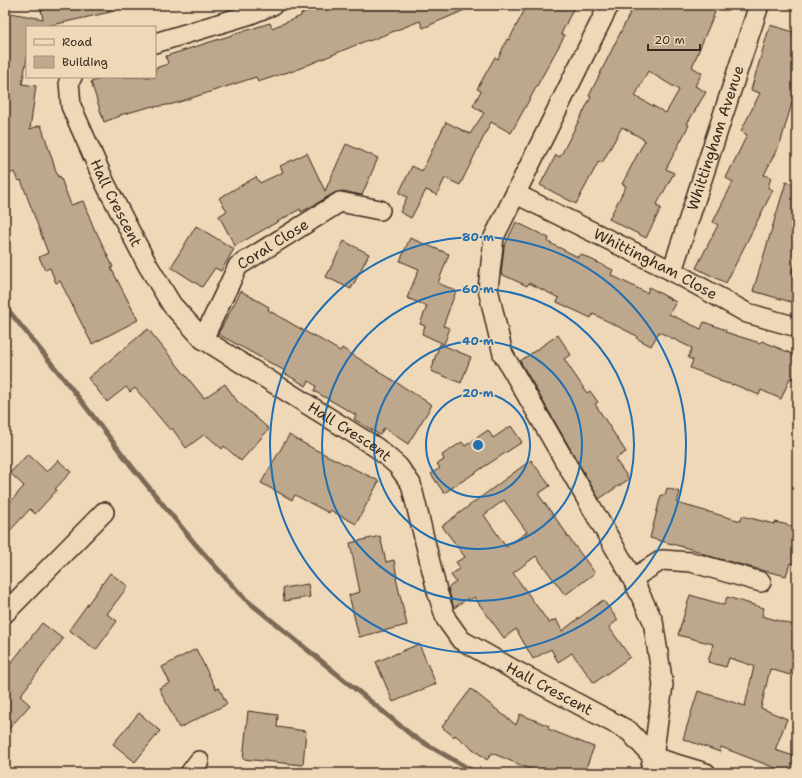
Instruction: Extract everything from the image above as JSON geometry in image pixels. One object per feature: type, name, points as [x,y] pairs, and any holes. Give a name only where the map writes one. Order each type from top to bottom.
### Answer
[{"type":"street","points":[[156,43],[246,10],[273,5]]},
{"type":"street","points":[[609,5],[494,237],[488,288],[503,354],[632,578],[653,621],[663,684],[651,765],[706,773]]},
{"type":"street","name":"Whittingham Avenue","points":[[672,270],[759,5]]},
{"type":"street","name":"Hall Crescent","points":[[71,78],[69,81],[71,106],[105,183],[147,264],[172,305],[204,339],[377,448],[398,466],[411,484],[437,591],[446,619],[461,640],[516,672],[629,731],[651,765]]},
{"type":"street","name":"Whittingham Close","points":[[516,194],[672,270],[747,313],[797,327]]},
{"type":"street","name":"Coral Close","points":[[204,339],[238,266],[340,202],[380,210]]},
{"type":"street","points":[[5,613],[104,512]]},
{"type":"street","points":[[632,578],[662,560],[691,562],[761,582]]},
{"type":"building","points":[[40,5],[114,5],[115,11],[48,26],[26,26],[26,63],[22,84],[36,86],[30,129],[41,125],[58,177],[60,176],[71,205],[83,201],[95,231],[113,267],[111,268],[138,320],[92,344],[60,281],[56,283],[50,268],[45,270],[39,257],[48,253],[21,180],[18,181],[14,172],[5,176],[5,12],[43,19]]},
{"type":"building","points":[[321,5],[474,6],[423,28],[420,21],[369,41],[368,40],[291,72],[258,82],[256,77],[173,104],[153,106],[120,115],[104,122],[91,82],[104,78],[156,78],[156,68],[168,64],[166,56],[270,23],[272,28],[301,16],[301,14]]},
{"type":"building","points":[[527,5],[575,5],[561,34],[565,35],[511,133],[491,122],[460,185],[445,178],[437,195],[426,190],[411,218],[400,212],[407,197],[399,193],[412,166],[422,171],[446,122],[470,134],[484,113],[473,106],[481,91],[477,89],[495,57],[498,59],[507,39],[509,40]]},
{"type":"building","points":[[634,5],[718,5],[692,67],[702,73],[695,86],[706,92],[687,124],[689,125],[666,169],[674,173],[656,206],[661,208],[646,238],[609,219],[626,186],[622,184],[645,140],[622,127],[602,163],[599,161],[576,204],[540,185],[556,155],[560,157],[591,97],[589,96]],"holes":[[[648,71],[679,90],[666,113],[635,96]]]},
{"type":"building","points":[[770,25],[797,33],[797,85],[781,141],[764,175],[771,177],[768,188],[773,190],[726,283],[696,268],[718,225],[713,222],[733,182],[726,178],[747,135],[741,131],[760,93],[751,90]]},
{"type":"building","points":[[346,144],[378,158],[362,195],[342,191],[334,193],[301,212],[300,209],[235,246],[219,216],[227,211],[219,198],[256,177],[260,183],[283,172],[280,166],[307,153],[325,191]]},
{"type":"building","points":[[786,182],[797,185],[797,257],[792,272],[797,274],[797,279],[791,302],[753,291]]},
{"type":"building","points":[[516,222],[549,238],[548,242],[578,257],[580,254],[613,270],[611,275],[647,293],[649,287],[676,302],[669,314],[701,329],[704,322],[726,330],[725,332],[760,343],[762,341],[797,356],[797,380],[790,378],[781,399],[761,390],[759,395],[733,384],[719,381],[719,379],[690,368],[693,360],[688,358],[692,348],[659,332],[651,346],[636,338],[637,336],[593,314],[591,318],[557,302],[559,298],[529,283],[527,286],[501,274],[504,247]]},
{"type":"building","points":[[196,226],[234,249],[221,271],[215,268],[202,287],[171,267]]},
{"type":"building","points":[[410,238],[449,254],[438,283],[456,291],[443,326],[450,328],[444,344],[422,334],[425,326],[420,324],[427,306],[407,298],[419,269],[400,261]]},
{"type":"building","points":[[344,241],[369,254],[351,289],[326,277]]},
{"type":"building","points":[[241,291],[269,307],[268,310],[313,336],[340,351],[342,348],[432,405],[408,444],[384,428],[380,435],[354,419],[356,415],[314,391],[316,386],[309,381],[306,386],[284,373],[285,371],[218,334]]},
{"type":"building","points":[[148,329],[204,398],[225,384],[237,401],[269,429],[241,461],[224,446],[222,449],[205,434],[186,448],[172,428],[170,430],[135,388],[130,392],[126,387],[107,402],[88,378]]},
{"type":"building","points":[[558,335],[571,355],[564,359],[587,393],[590,391],[598,402],[595,404],[626,452],[615,459],[629,479],[599,499],[520,361]]},
{"type":"building","points":[[440,344],[471,357],[461,383],[431,371]]},
{"type":"building","points":[[511,426],[522,442],[444,493],[431,474],[440,468],[437,464],[444,460],[442,455],[462,442],[465,446],[488,430],[493,438]]},
{"type":"building","points":[[289,435],[379,481],[356,524],[330,510],[329,513],[295,495],[292,500],[261,483]]},
{"type":"building","points":[[28,454],[47,472],[58,460],[71,472],[35,514],[30,509],[5,536],[5,508],[24,486],[10,473]]},
{"type":"building","points":[[531,460],[550,486],[538,494],[595,573],[565,595],[536,556],[513,573],[549,623],[556,619],[562,631],[603,600],[618,620],[609,627],[630,657],[594,683],[572,653],[558,662],[551,649],[533,659],[516,629],[504,638],[474,597],[469,601],[468,598],[454,608],[448,588],[456,582],[451,575],[460,568],[456,562],[465,557],[442,526]],"holes":[[[504,500],[527,532],[506,547],[484,515]]]},
{"type":"building","points":[[667,488],[680,492],[677,503],[741,521],[742,516],[774,524],[775,522],[797,527],[797,565],[790,563],[786,576],[709,556],[698,551],[650,538],[661,495],[665,495]]},
{"type":"building","points":[[380,536],[386,562],[394,560],[396,578],[407,625],[359,637],[349,595],[360,592],[350,543]]},
{"type":"building","points":[[110,573],[128,586],[107,614],[117,621],[96,650],[69,630]]},
{"type":"building","points":[[308,584],[310,597],[284,601],[283,588]]},
{"type":"building","points":[[690,595],[724,605],[727,597],[764,608],[762,616],[797,626],[797,651],[790,675],[770,669],[761,708],[787,719],[775,750],[797,757],[797,773],[788,773],[721,747],[720,752],[683,739],[698,691],[745,706],[754,666],[729,658],[726,667],[708,662],[713,644],[678,635]]},
{"type":"building","points":[[42,623],[63,639],[20,696],[30,705],[5,733],[5,671]]},
{"type":"building","points":[[419,644],[436,684],[393,702],[376,662]]},
{"type":"building","points":[[196,649],[216,689],[219,688],[227,704],[179,728],[159,688],[170,683],[162,667]]},
{"type":"building","points":[[471,689],[516,725],[520,714],[549,726],[548,729],[594,747],[584,773],[539,773],[492,753],[487,760],[455,735],[454,737],[442,727]]},
{"type":"building","points":[[248,711],[278,715],[277,727],[306,731],[303,765],[243,759]]},
{"type":"building","points":[[139,713],[160,731],[135,762],[113,744]]},
{"type":"waterway","points":[[5,306],[196,545],[244,598],[414,737],[476,773]]}]
